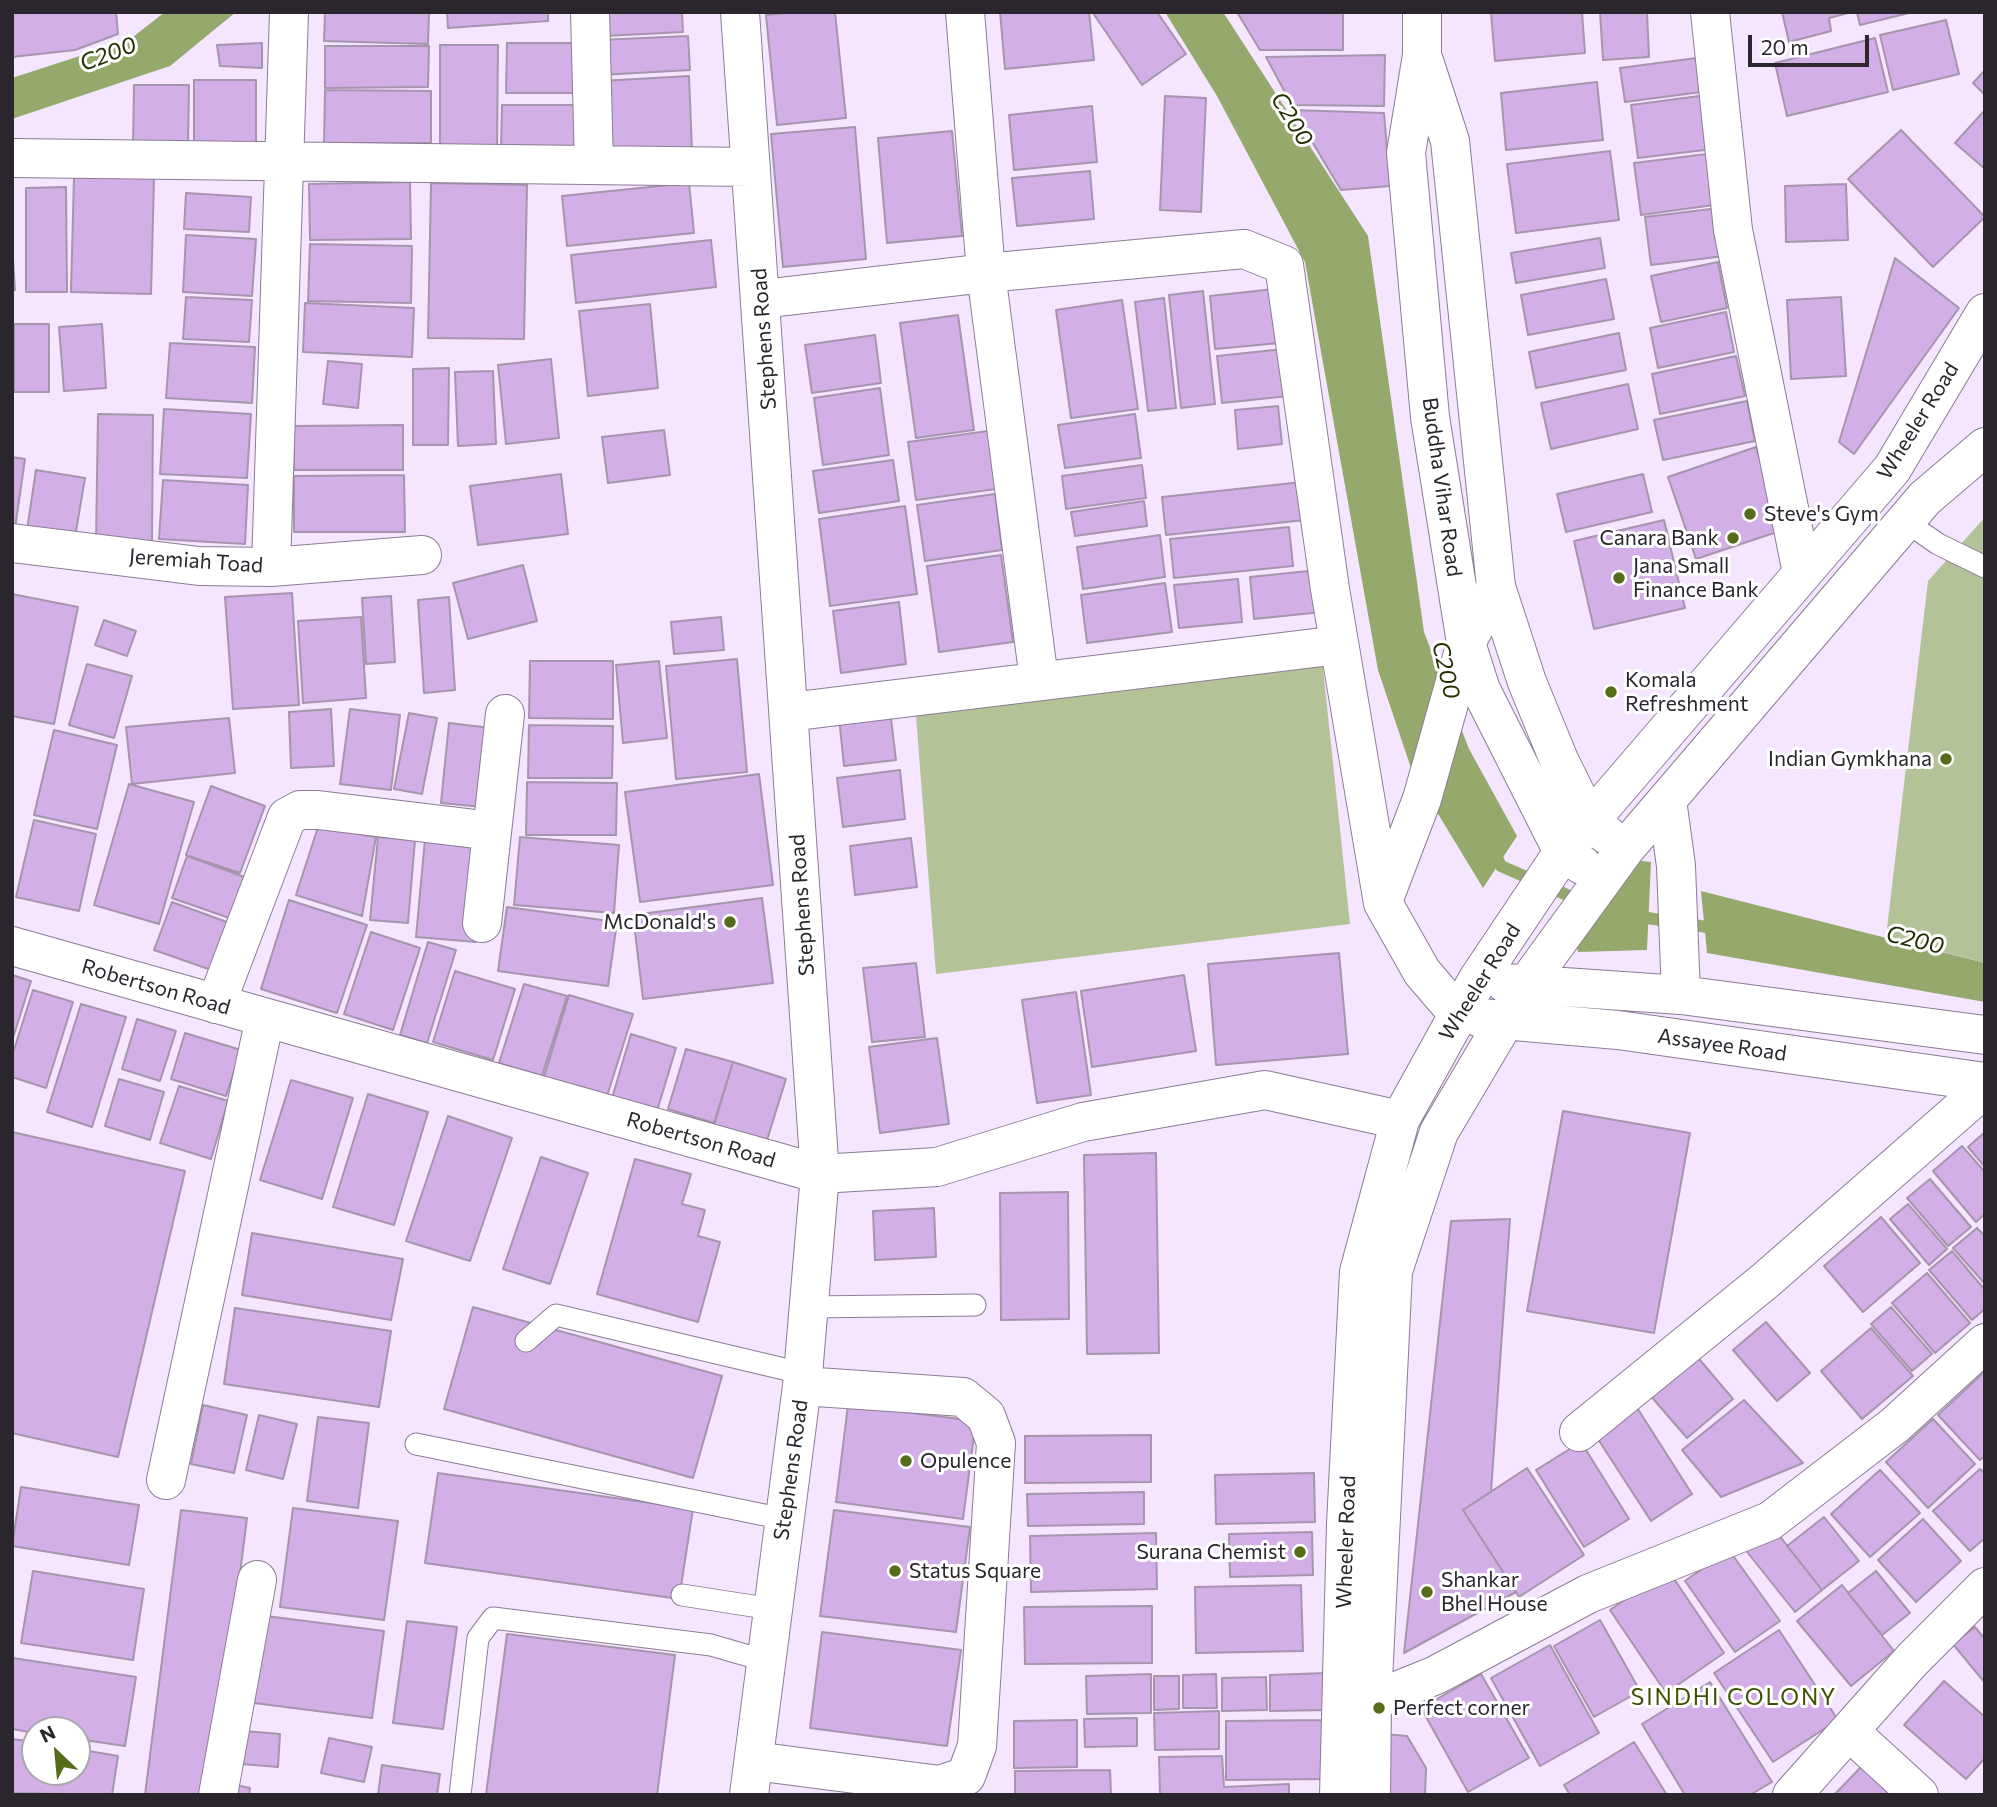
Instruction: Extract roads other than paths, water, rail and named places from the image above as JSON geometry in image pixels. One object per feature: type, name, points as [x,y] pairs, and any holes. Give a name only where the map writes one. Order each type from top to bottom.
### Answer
[{"type":"street","points":[[271,567],[289,12]]},
{"type":"street","points":[[590,12],[594,165]]},
{"type":"street","name":"Stephens Road","points":[[740,12],[762,299],[820,1174],[818,1231],[751,1778]]},
{"type":"street","points":[[965,12],[986,272],[1039,680]]},
{"type":"street","name":"Buddha Vihar Road","points":[[1422,12],[1422,55],[1406,153],[1430,417],[1462,660],[1480,690],[1558,860],[1599,883]]},
{"type":"street","points":[[1710,12],[1732,230],[1802,573]]},
{"type":"street","name":"Buddha Vihar Road","points":[[1422,55],[1450,141],[1496,587],[1527,682],[1559,760],[1589,821],[1625,849]]},
{"type":"street","points":[[12,158],[751,167]]},
{"type":"street","points":[[762,299],[986,272],[1244,249],[1284,265],[1339,645],[1382,903],[1422,971],[1458,1014]]},
{"type":"street","name":"Wheeler Road","points":[[1339,1795],[1356,1704],[1363,1524],[1359,1269],[1400,1120],[1478,979],[1558,860],[1892,469],[1985,313]]},
{"type":"street","points":[[1892,469],[1985,355]]},
{"type":"street","points":[[1915,510],[1985,426]]},
{"type":"street","name":"Wheeler Road","points":[[1363,1524],[1393,1271],[1439,1132],[1526,985],[1625,849],[1915,510],[1985,447]]},
{"type":"street","name":"Jeremiah Toad","points":[[12,543],[200,566],[271,567],[422,555]]},
{"type":"street","points":[[1382,903],[1422,799],[1462,660],[1496,587]]},
{"type":"street","points":[[789,712],[1339,645]]},
{"type":"street","points":[[482,923],[506,714]]},
{"type":"street","points":[[1667,800],[1676,866],[1681,995]]},
{"type":"street","points":[[216,1004],[287,817],[300,810],[318,810],[492,831]]},
{"type":"street","name":"Robertson Road","points":[[12,946],[820,1174],[937,1167],[1083,1122],[1265,1090],[1400,1120]]},
{"type":"street","name":"Assayee Road","points":[[1422,971],[1526,985],[1681,995],[1985,1035]]},
{"type":"street","name":"Assayee Road","points":[[1458,1014],[1503,1022],[1618,1030],[1985,1082]]},
{"type":"street","points":[[166,1480],[265,1018]]},
{"type":"street","points":[[1579,1432],[1766,1280],[1985,1088]]},
{"type":"street","points":[[1356,1704],[1436,1675],[1588,1594],[1770,1521],[1895,1425],[1985,1343]]},
{"type":"street","points":[[751,1778],[940,1785],[966,1776],[977,1746],[996,1443],[986,1416],[963,1397],[801,1379]]},
{"type":"street","points":[[218,1795],[257,1580]]},
{"type":"street","points":[[1792,1795],[1912,1660],[1985,1587]]},
{"type":"street","name":"Wheeler Road","points":[[1356,1704],[1371,1795]]},
{"type":"street","points":[[1849,1731],[1919,1795]]},
{"type":"lane","points":[[1915,510],[1938,544],[1985,567]]},
{"type":"lane","points":[[808,1307],[975,1305]]},
{"type":"lane","points":[[526,1341],[556,1315],[801,1379]]},
{"type":"lane","points":[[416,1444],[784,1519]]},
{"type":"lane","points":[[682,1595],[772,1609]]},
{"type":"lane","points":[[460,1795],[478,1638],[493,1618],[711,1645],[766,1661]]},
{"type":"water","points":[[165,12],[236,12],[170,66],[12,119],[12,78],[129,40]]},
{"type":"water","points":[[1165,12],[1223,12],[1368,236],[1424,632],[1469,749],[1517,836],[1483,888],[1412,771],[1378,670],[1305,262],[1217,96]]},
{"type":"water","points":[[1632,860],[1651,862],[1647,950],[1578,952],[1575,939]]},
{"type":"water","points":[[1701,891],[1985,963],[1985,1002],[1707,953]]},
{"type":"waterway","name":"C200","points":[[1493,850],[1501,866],[1583,902]]},
{"type":"waterway","name":"C200","points":[[1634,916],[1720,929]]},
{"type":"place","name":"Steve's Gym","points":[[1750,514]]},
{"type":"place","name":"Canara Bank","points":[[1733,538]]},
{"type":"place","name":"Jana Small Finance Bank","points":[[1619,578]]},
{"type":"place","name":"Komala Refreshment","points":[[1611,692]]},
{"type":"place","name":"Indian Gymkhana","points":[[1946,759]]},
{"type":"place","name":"McDonald's","points":[[730,922]]},
{"type":"place","name":"Opulence","points":[[906,1461]]},
{"type":"place","name":"Surana Chemist","points":[[1300,1552]]},
{"type":"place","name":"Status Square","points":[[895,1571]]},
{"type":"place","name":"Shankar Bhel House","points":[[1427,1592]]},
{"type":"place","name":"Perfect corner","points":[[1379,1708]]},
{"type":"district","name":"SINDHI COLONY","points":[[1734,1697]]}]
